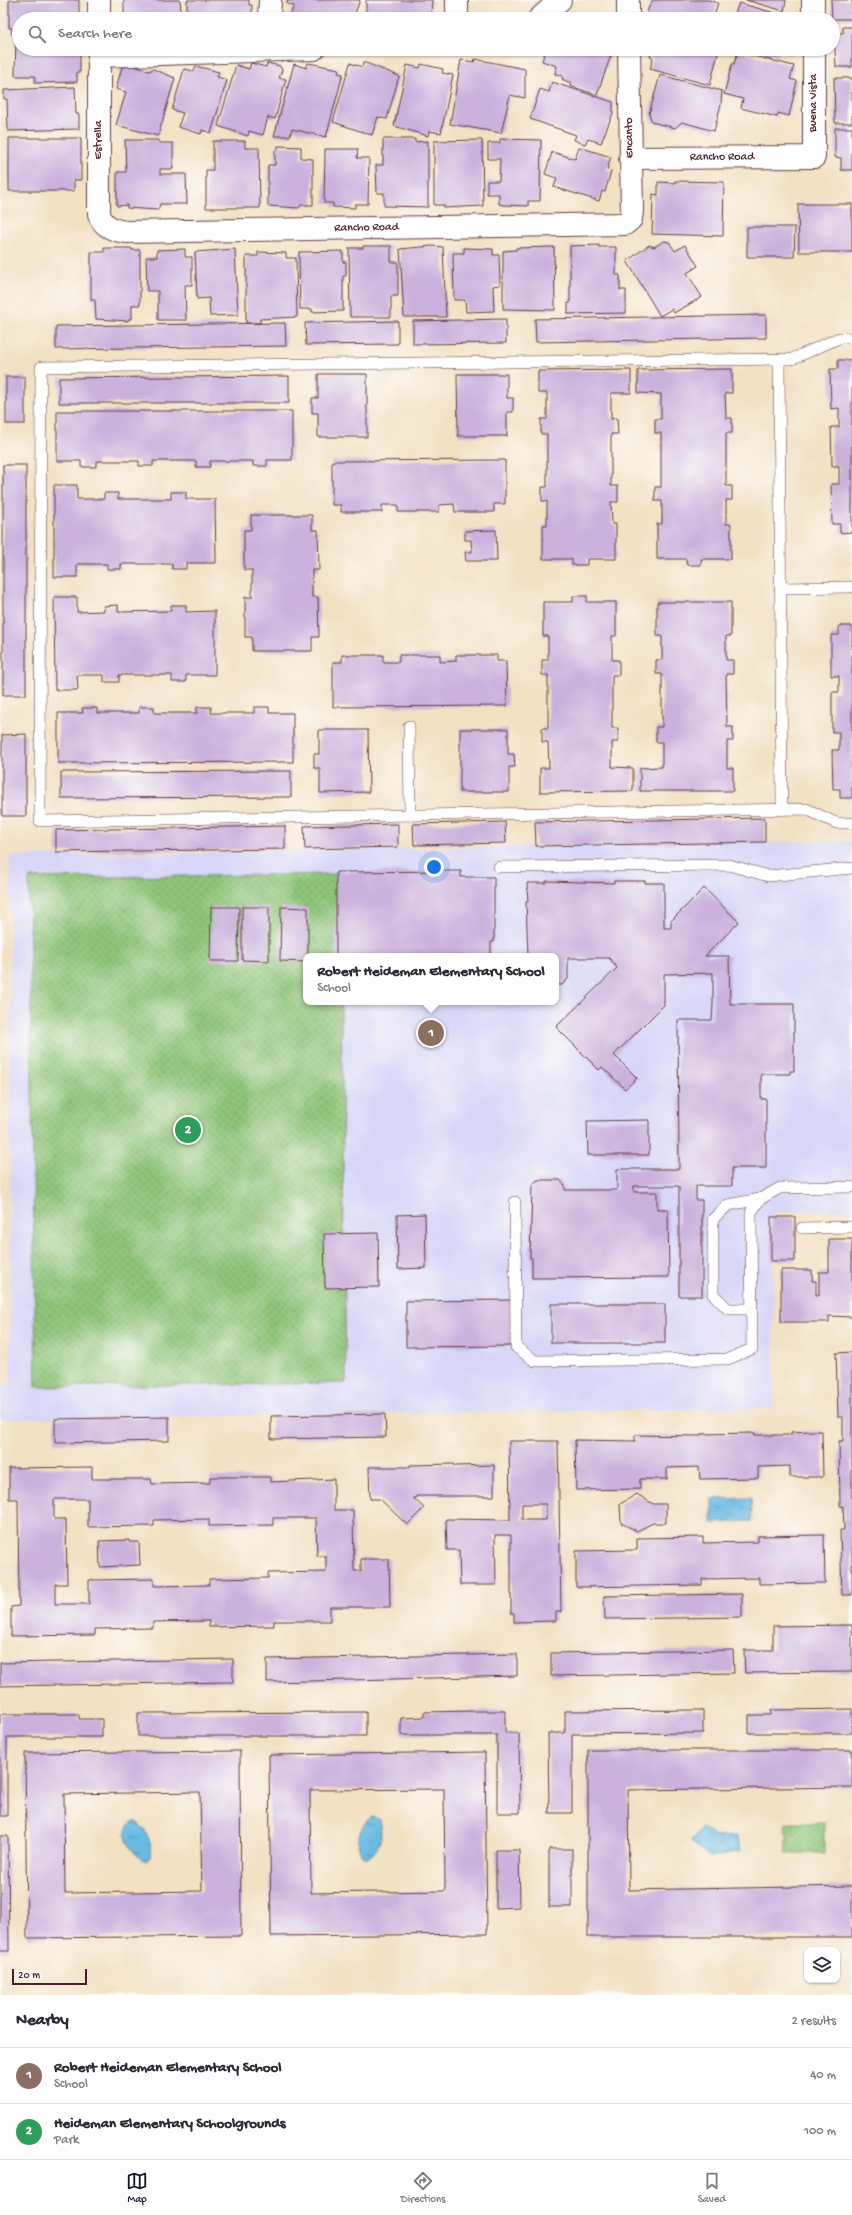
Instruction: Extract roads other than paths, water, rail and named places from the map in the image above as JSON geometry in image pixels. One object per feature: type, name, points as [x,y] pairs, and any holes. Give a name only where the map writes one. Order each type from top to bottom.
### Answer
[{"type":"street","points":[[99,0],[99,12]]},
{"type":"street","points":[[269,12],[270,0]]},
{"type":"street","points":[[457,0],[458,12]]},
{"type":"street","points":[[547,12],[560,0]]},
{"type":"street","points":[[628,0],[628,12]]},
{"type":"street","points":[[813,0],[813,12]]},
{"type":"street","name":"Estrella","points":[[99,56],[99,214],[101,221],[109,227]]},
{"type":"street","name":"Encanto","points":[[625,224],[631,219],[632,211],[629,56]]},
{"type":"street","name":"Buena Vista","points":[[814,56],[814,157]]},
{"type":"street","name":"Rancho Road","points":[[630,158],[814,157]]},
{"type":"street","name":"Rancho Road","points":[[109,227],[118,231],[127,232],[625,224]]},
{"type":"lane","points":[[852,338],[838,338],[792,359],[779,360],[41,367],[40,821],[806,809],[836,823],[852,823]]},
{"type":"lane","points":[[779,360],[782,809]]},
{"type":"lane","points":[[780,588],[852,587]]},
{"type":"lane","points":[[409,726],[410,815]]},
{"type":"lane","points":[[499,867],[729,865],[768,876],[852,868]]},
{"type":"lane","points":[[752,1309],[728,1309],[713,1294],[713,1219],[728,1206],[760,1199],[780,1188],[852,1186]]},
{"type":"lane","points":[[514,1202],[516,1347],[535,1361],[728,1359],[752,1349],[751,1212],[760,1199]]},
{"type":"lane","points":[[802,1228],[852,1227]]},
{"type":"water","points":[[751,1498],[752,1521],[712,1523],[712,1499]]},
{"type":"water","points":[[373,1817],[379,1820],[381,1836],[376,1850],[368,1858],[363,1855],[358,1844],[364,1825]]},
{"type":"water","points":[[133,1822],[137,1822],[141,1825],[150,1841],[151,1853],[150,1857],[146,1861],[141,1859],[136,1854],[128,1843],[126,1837],[128,1826]]},
{"type":"water","points":[[702,1828],[715,1837],[738,1836],[740,1851],[710,1857],[691,1842]]},
{"type":"place","name":"Robert Heideman Elementary School","points":[[431,1033]]},
{"type":"place","name":"Heideman Elementary Schoolgrounds","points":[[188,1130]]}]
